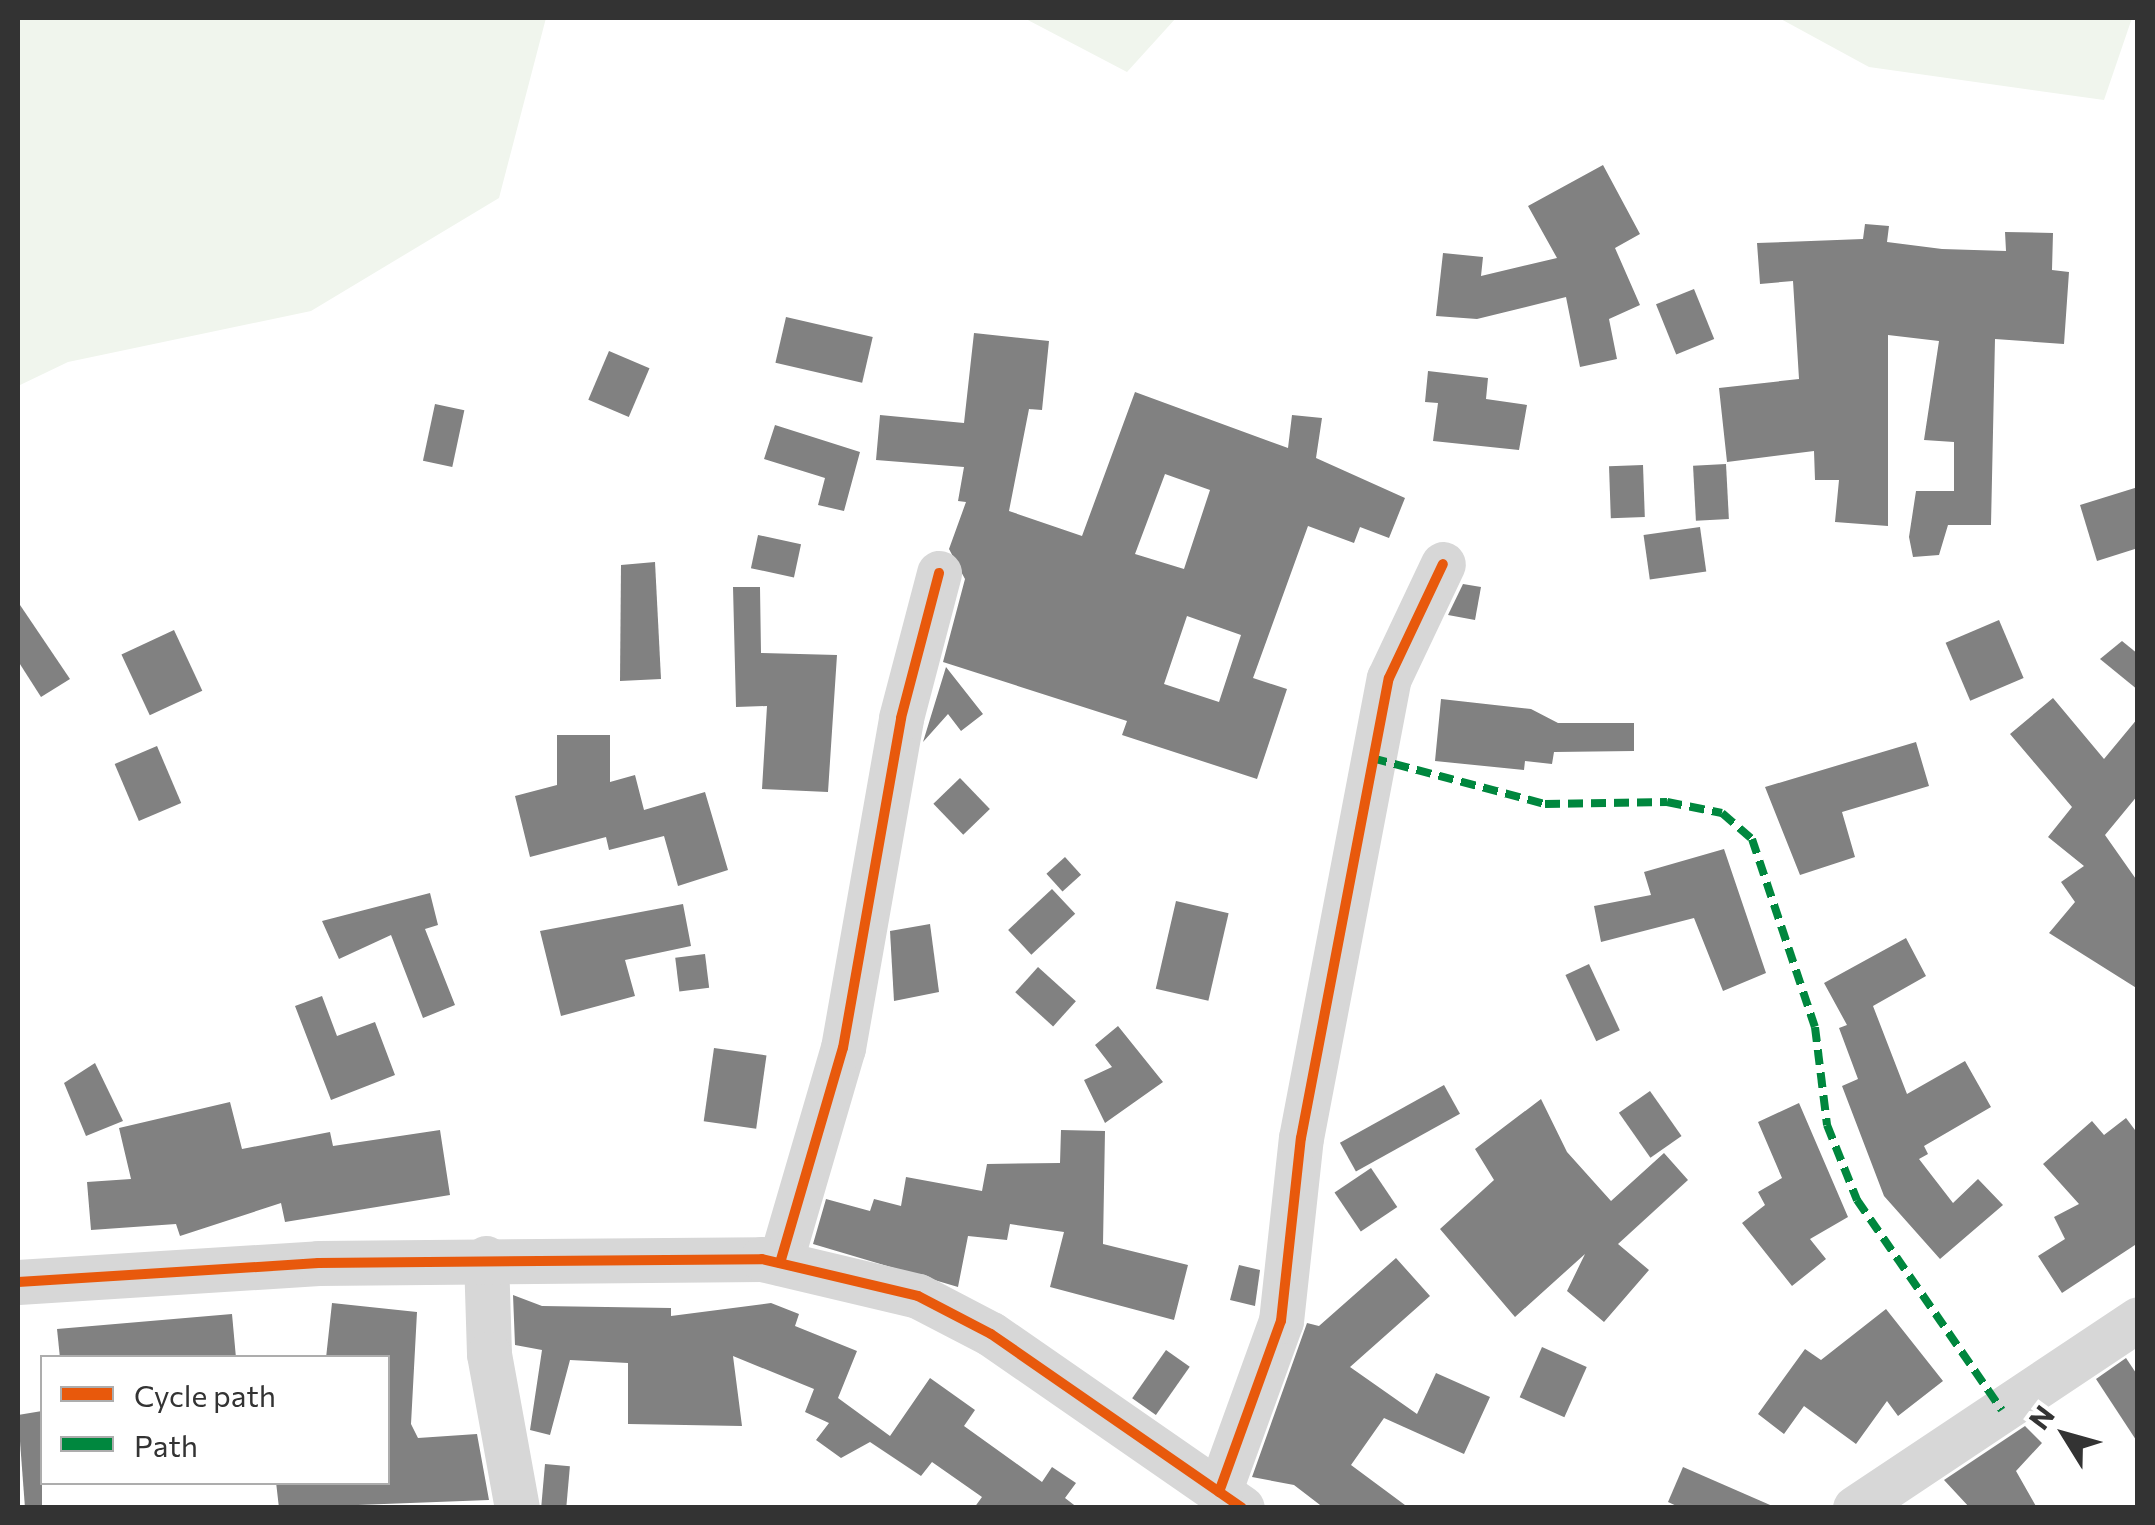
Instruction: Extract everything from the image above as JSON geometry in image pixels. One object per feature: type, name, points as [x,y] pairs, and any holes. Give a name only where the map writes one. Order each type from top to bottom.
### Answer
[{"type":"street","points":[[18,1282],[486,1258],[780,1262],[918,1296],[976,1326],[1230,1500],[1281,1321],[1301,1138],[1388,678],[1443,564]]},
{"type":"street","points":[[780,1262],[843,1048],[901,718],[939,573]]},
{"type":"street","points":[[486,1258],[489,1354],[517,1508]]},
{"type":"street","points":[[1855,1508],[2138,1318]]},
{"type":"shaded area","points":[[18,18],[546,18],[499,198],[311,311],[68,362],[18,386]]},
{"type":"shaded area","points":[[1024,18],[1176,18],[1127,72]]},
{"type":"shaded area","points":[[1779,18],[2132,18],[2104,100],[1869,67]]},
{"type":"building","points":[[1603,165],[1640,234],[1615,248],[1640,305],[1609,319],[1617,359],[1580,367],[1566,297],[1477,319],[1436,316],[1443,253],[1483,257],[1481,276],[1557,258],[1528,206]]},
{"type":"building","points":[[1865,224],[1889,226],[1887,242],[1942,249],[2006,251],[2005,232],[2053,233],[2052,270],[2069,272],[2064,344],[1995,339],[1991,525],[1948,525],[1939,555],[1913,557],[1909,537],[1916,491],[1954,491],[1954,442],[1924,440],[1939,341],[1888,335],[1888,526],[1835,522],[1839,480],[1815,480],[1814,451],[1727,462],[1719,388],[1799,379],[1793,281],[1760,284],[1757,243],[1863,239]]},
{"type":"building","points":[[1694,289],[1714,339],[1676,354],[1656,304]]},
{"type":"building","points":[[786,317],[873,337],[862,383],[775,363]]},
{"type":"building","points":[[974,333],[1049,341],[1042,410],[1029,409],[1009,511],[1082,536],[1135,392],[1288,448],[1292,415],[1322,418],[1316,458],[1405,498],[1389,538],[1360,527],[1354,543],[1308,526],[1253,678],[1287,689],[1257,779],[1122,735],[1127,721],[943,662],[965,579],[949,549],[966,502],[958,501],[964,467],[876,460],[880,415],[964,423]],"holes":[[[1165,474],[1210,490],[1184,569],[1135,554]],[[1187,616],[1241,635],[1219,702],[1164,684]]]},
{"type":"building","points":[[609,351],[650,368],[629,417],[588,400]]},
{"type":"building","points":[[1428,371],[1488,378],[1486,399],[1527,405],[1519,450],[1433,441],[1438,403],[1425,402]]},
{"type":"building","points":[[435,404],[464,410],[452,467],[423,461]]},
{"type":"building","points":[[775,425],[860,452],[844,511],[818,505],[825,478],[764,459]]},
{"type":"building","points":[[1726,464],[1729,519],[1696,521],[1693,466]]},
{"type":"building","points":[[1643,465],[1645,517],[1611,518],[1609,466]]},
{"type":"building","points":[[2138,487],[2138,548],[2097,561],[2080,505]]},
{"type":"building","points":[[1700,527],[1706,572],[1650,579],[1644,535]]},
{"type":"building","points":[[758,535],[801,544],[794,577],[751,568]]},
{"type":"building","points":[[655,562],[661,679],[620,681],[621,565]]},
{"type":"building","points":[[1463,584],[1481,587],[1475,620],[1448,615]]},
{"type":"building","points":[[733,587],[760,587],[761,653],[837,655],[828,792],[762,789],[767,706],[736,707]]},
{"type":"building","points":[[18,602],[70,679],[41,697],[18,661]]},
{"type":"building","points":[[1999,620],[2024,678],[1970,701],[1946,643]]},
{"type":"building","points":[[174,630],[202,691],[150,715],[121,655]]},
{"type":"building","points":[[2122,641],[2138,654],[2138,690],[2100,659]]},
{"type":"building","points":[[946,667],[983,714],[961,731],[948,714],[923,742]]},
{"type":"building","points":[[2053,698],[2104,759],[2138,718],[2138,795],[2105,835],[2138,882],[2138,989],[2049,933],[2075,902],[2061,882],[2084,866],[2048,837],[2072,807],[2010,734]]},
{"type":"building","points":[[1441,699],[1531,709],[1558,723],[1634,723],[1634,751],[1554,752],[1552,764],[1525,761],[1524,770],[1435,761]]},
{"type":"building","points":[[557,735],[610,735],[610,782],[635,775],[644,810],[705,792],[728,870],[678,886],[664,836],[609,850],[606,837],[530,857],[515,796],[557,785]]},
{"type":"building","points":[[1916,742],[1929,786],[1842,812],[1855,857],[1800,875],[1765,787]]},
{"type":"building","points":[[157,746],[181,803],[139,821],[115,764]]},
{"type":"building","points":[[960,778],[990,809],[963,835],[933,804]]},
{"type":"building","points":[[1724,849],[1766,973],[1723,991],[1694,918],[1601,942],[1594,906],[1651,895],[1644,872]]},
{"type":"building","points":[[1065,857],[1081,875],[1062,892],[1046,874]]},
{"type":"building","points":[[1052,889],[1075,914],[1031,955],[1008,930]]},
{"type":"building","points":[[430,893],[438,925],[425,929],[455,1005],[423,1018],[391,935],[339,959],[322,921]]},
{"type":"building","points":[[1176,901],[1229,913],[1208,1001],[1156,989]]},
{"type":"building","points":[[683,904],[691,946],[625,960],[635,996],[561,1016],[540,931]]},
{"type":"building","points":[[930,924],[939,992],[894,1001],[890,931]]},
{"type":"building","points":[[1906,938],[1926,976],[1873,1006],[1907,1094],[1965,1061],[1991,1107],[1924,1146],[1928,1154],[1919,1159],[1953,1203],[1978,1179],[2003,1205],[1940,1259],[1884,1196],[1842,1086],[1858,1079],[1839,1028],[1847,1025],[1824,983]]},
{"type":"building","points":[[705,954],[709,988],[679,991],[675,958]]},
{"type":"building","points":[[1589,964],[1620,1030],[1596,1041],[1565,975]]},
{"type":"building","points":[[1038,967],[1076,1001],[1053,1026],[1015,992]]},
{"type":"building","points":[[322,996],[337,1036],[375,1022],[395,1075],[331,1100],[295,1006]]},
{"type":"building","points":[[1118,1026],[1163,1082],[1105,1123],[1084,1080],[1112,1067],[1095,1045]]},
{"type":"building","points":[[714,1048],[766,1055],[756,1129],[704,1121]]},
{"type":"building","points":[[95,1063],[123,1121],[86,1136],[64,1083]]},
{"type":"building","points":[[1444,1085],[1460,1114],[1356,1172],[1340,1143]]},
{"type":"building","points":[[1650,1091],[1682,1136],[1650,1158],[1619,1113]]},
{"type":"building","points":[[1541,1099],[1567,1152],[1611,1201],[1664,1153],[1688,1180],[1618,1244],[1649,1270],[1604,1322],[1567,1291],[1585,1254],[1515,1317],[1440,1229],[1494,1180],[1475,1149]]},
{"type":"building","points":[[230,1102],[242,1149],[330,1132],[333,1146],[440,1130],[450,1195],[285,1222],[281,1203],[180,1236],[176,1224],[91,1230],[87,1182],[131,1179],[119,1128]]},
{"type":"building","points":[[1799,1103],[1848,1217],[1810,1239],[1826,1259],[1792,1286],[1742,1223],[1765,1205],[1758,1192],[1782,1178],[1758,1122]]},
{"type":"building","points":[[2126,1118],[2138,1134],[2138,1243],[2062,1293],[2038,1256],[2065,1239],[2054,1217],[2079,1204],[2043,1164],[2092,1121],[2104,1135]]},
{"type":"building","points":[[1061,1130],[1105,1131],[1103,1244],[1188,1265],[1174,1320],[1050,1287],[1064,1232],[1010,1224],[1007,1240],[968,1236],[958,1287],[813,1244],[826,1199],[870,1211],[874,1199],[901,1206],[906,1177],[982,1191],[987,1164],[1060,1163]]},
{"type":"building","points":[[1371,1168],[1397,1207],[1361,1232],[1335,1193]]},
{"type":"building","points":[[1396,1258],[1430,1296],[1350,1367],[1417,1414],[1436,1373],[1490,1397],[1464,1454],[1384,1418],[1351,1465],[1409,1508],[1324,1508],[1294,1485],[1252,1477],[1307,1323],[1319,1326]]},
{"type":"building","points":[[1239,1265],[1260,1270],[1255,1306],[1230,1300]]},
{"type":"building","points":[[513,1295],[542,1306],[671,1308],[671,1316],[771,1303],[799,1314],[795,1326],[857,1351],[838,1398],[890,1436],[930,1378],[975,1410],[964,1426],[1042,1482],[1052,1467],[1076,1483],[1065,1498],[1078,1508],[974,1508],[982,1497],[932,1462],[921,1476],[870,1442],[841,1458],[816,1440],[829,1423],[805,1412],[814,1389],[733,1356],[742,1426],[628,1424],[628,1363],[570,1360],[550,1435],[530,1430],[542,1350],[515,1345]]},
{"type":"building","points":[[332,1303],[417,1312],[411,1424],[418,1438],[477,1434],[489,1500],[279,1508],[276,1485],[390,1485],[390,1355],[326,1355]]},
{"type":"building","points":[[1886,1309],[1943,1381],[1898,1416],[1887,1401],[1856,1444],[1804,1406],[1784,1434],[1758,1414],[1805,1349],[1821,1360]]},
{"type":"building","points":[[232,1314],[236,1355],[60,1355],[57,1329]]},
{"type":"building","points":[[1542,1347],[1587,1367],[1564,1417],[1520,1397]]},
{"type":"building","points":[[1166,1350],[1190,1367],[1156,1415],[1132,1398]]},
{"type":"building","points":[[2126,1358],[2138,1376],[2138,1443],[2096,1379]]},
{"type":"building","points":[[40,1411],[42,1508],[25,1508],[18,1415]]},
{"type":"building","points":[[2025,1426],[2042,1443],[2016,1471],[2037,1508],[1970,1508],[1944,1480]]},
{"type":"building","points":[[545,1464],[570,1466],[566,1508],[541,1508]]},
{"type":"building","points":[[1683,1467],[1777,1508],[1681,1508],[1668,1502]]},
{"type":"marked path","points":[[1372,758],[1545,804],[1667,802],[1722,813],[1752,839],[1815,1027],[1827,1125],[1857,1200],[2002,1410]]},
{"type":"cycle path","points":[[1219,1492],[1281,1321],[1301,1138],[1389,678],[1443,564]]},
{"type":"cycle path","points":[[780,1263],[843,1048],[901,718],[939,573]]},
{"type":"cycle path","points":[[18,1282],[318,1263],[762,1259],[918,1296],[991,1334],[1242,1508]]}]
